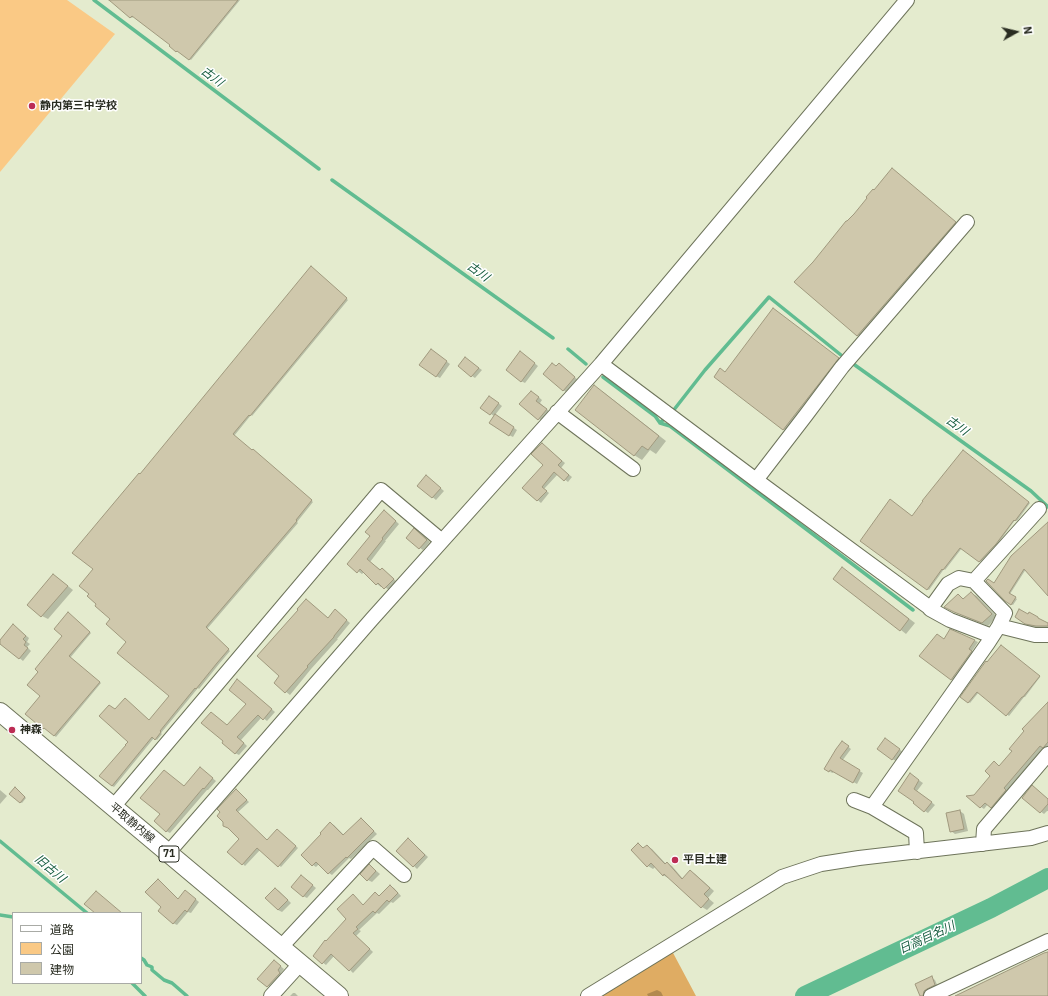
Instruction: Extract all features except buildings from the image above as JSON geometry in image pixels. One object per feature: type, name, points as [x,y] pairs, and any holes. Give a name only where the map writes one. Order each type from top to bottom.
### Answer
[{"type":"main road","name":"平取静内線","points":[[0,712],[339,996]]},
{"type":"street","points":[[168,853],[372,618],[601,364],[907,0]]},
{"type":"street","points":[[756,480],[842,367],[967,222]]},
{"type":"street","points":[[601,364],[930,608],[950,620],[996,631],[1048,636]]},
{"type":"street","points":[[557,412],[633,469]]},
{"type":"street","points":[[113,808],[381,490],[442,541]]},
{"type":"street","points":[[974,581],[1039,509]]},
{"type":"street","points":[[872,807],[996,631],[1005,614],[974,581],[959,578],[948,584],[930,608]]},
{"type":"street","points":[[983,844],[984,829],[1048,754]]},
{"type":"street","points":[[854,800],[872,807],[916,833],[918,852]]},
{"type":"street","points":[[588,996],[782,877],[821,864],[859,858],[1031,838],[1048,833]]},
{"type":"street","points":[[280,948],[372,848],[404,875]]},
{"type":"street","points":[[931,996],[1048,942]]},
{"type":"street","points":[[271,996],[300,964]]},
{"type":"green space","name":"静内第三中学校","points":[[0,0],[67,0],[115,34],[0,172]]},
{"type":"shaded area","points":[[672,951],[696,996],[596,996]]},
{"type":"waterway","name":"古川","points":[[94,0],[319,169]]},
{"type":"waterway","name":"古川","points":[[332,180],[553,338]]},
{"type":"waterway","name":"古川","points":[[673,411],[705,370],[769,297],[841,355]]},
{"type":"waterway","name":"古川","points":[[568,349],[586,364]]},
{"type":"waterway","name":"古川","points":[[852,363],[1031,491],[1048,507]]},
{"type":"waterway","name":"古川","points":[[603,377],[655,416],[660,423],[663,420]]},
{"type":"waterway","points":[[660,423],[670,426],[913,610]]},
{"type":"waterway","name":"旧古川","points":[[0,841],[86,912]]},
{"type":"waterway","name":"日高目名川","points":[[805,996],[991,908],[1048,878]]},
{"type":"waterway","points":[[0,915],[12,917]]},
{"type":"waterway","name":"旧古川","points":[[142,959],[164,980],[172,983],[187,996]]},
{"type":"waterway","points":[[133,984],[145,996]]},
{"type":"place","name":"静内第三中学校","points":[[32,106]]},
{"type":"place","name":"神森","points":[[12,730]]},
{"type":"place","name":"平目土建","points":[[675,860]]}]
